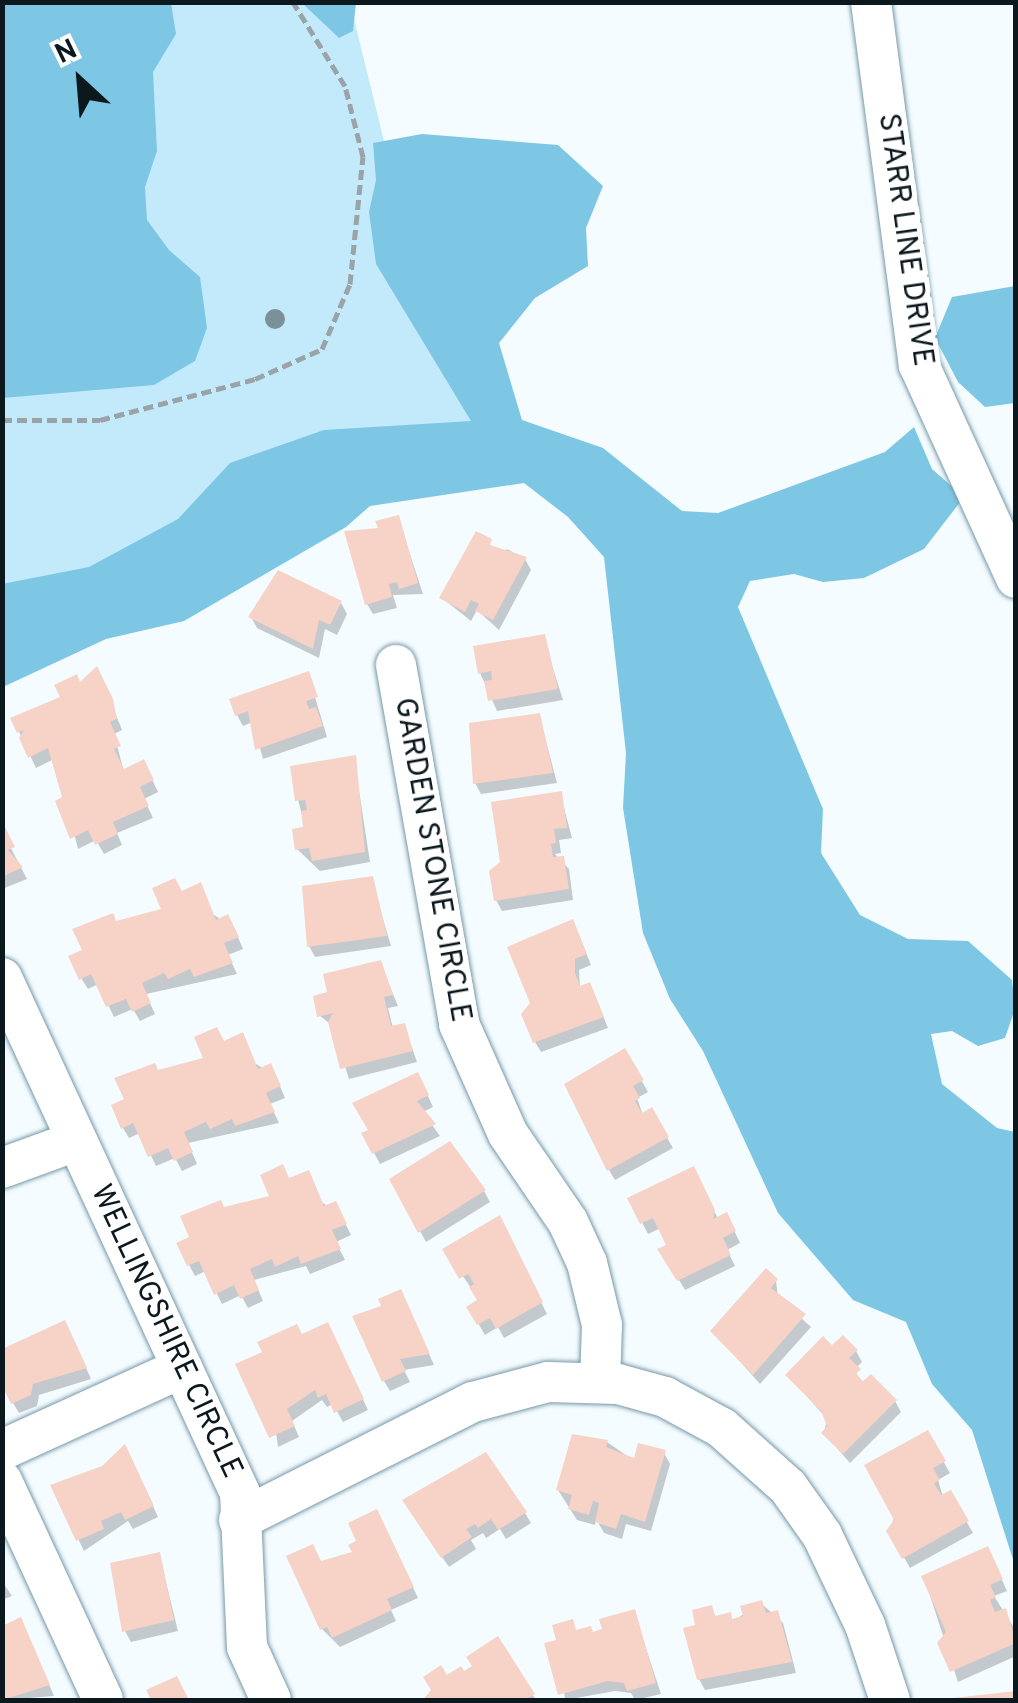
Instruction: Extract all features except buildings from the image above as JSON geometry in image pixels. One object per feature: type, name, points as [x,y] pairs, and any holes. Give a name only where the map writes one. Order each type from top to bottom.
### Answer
[{"type":"street","name":"STARR LINE DRIVE","points":[[871,2],[919,365],[1016,578]]},
{"type":"street","name":"GARDEN STONE CIRCLE","points":[[396,665],[459,1024],[508,1134],[568,1222],[592,1275],[602,1325],[600,1380]]},
{"type":"street","name":"WELLINGSHIRE CIRCLE","points":[[2,978],[240,1493],[247,1646],[270,1700]]},
{"type":"street","points":[[2,1168],[76,1142]]},
{"type":"street","points":[[2,1450],[182,1368]]},
{"type":"street","points":[[239,1520],[472,1402],[548,1382],[600,1380],[691,1410],[746,1446],[788,1487],[822,1535],[865,1624],[890,1700]]},
{"type":"street","points":[[2,1481],[103,1700]]},
{"type":"path","points":[[2,420],[100,420],[255,379],[298,365],[322,348],[350,284],[363,156],[345,86],[294,2]]},
{"type":"shaded area","points":[[3,2],[171,3],[176,34],[153,72],[157,151],[145,187],[147,220],[169,250],[200,277],[207,328],[195,361],[154,385],[3,398]]},
{"type":"shaded area","points":[[2,3],[350,3],[386,149],[506,416],[3,653]]},
{"type":"shaded area","points":[[302,3],[356,3],[353,31],[339,38]]},
{"type":"shaded area","points":[[422,134],[558,145],[603,186],[586,228],[588,266],[535,298],[499,343],[522,420],[603,448],[682,511],[718,513],[885,452],[914,427],[932,469],[964,497],[924,549],[864,578],[823,582],[794,574],[750,581],[738,607],[823,809],[821,853],[860,915],[908,939],[968,941],[1012,980],[1015,1009],[1005,1038],[978,1046],[952,1031],[931,1034],[942,1084],[997,1128],[1015,1132],[1015,1566],[972,1430],[932,1384],[906,1322],[853,1300],[778,1213],[703,1051],[670,999],[643,933],[623,808],[626,753],[604,557],[568,517],[524,483],[370,506],[346,527],[184,621],[106,639],[3,687],[2,584],[89,567],[178,519],[230,463],[324,430],[471,421],[376,264],[369,212],[376,180],[373,143]]},
{"type":"shaded area","points":[[1015,286],[1015,403],[985,407],[958,382],[935,338],[952,297]]}]
